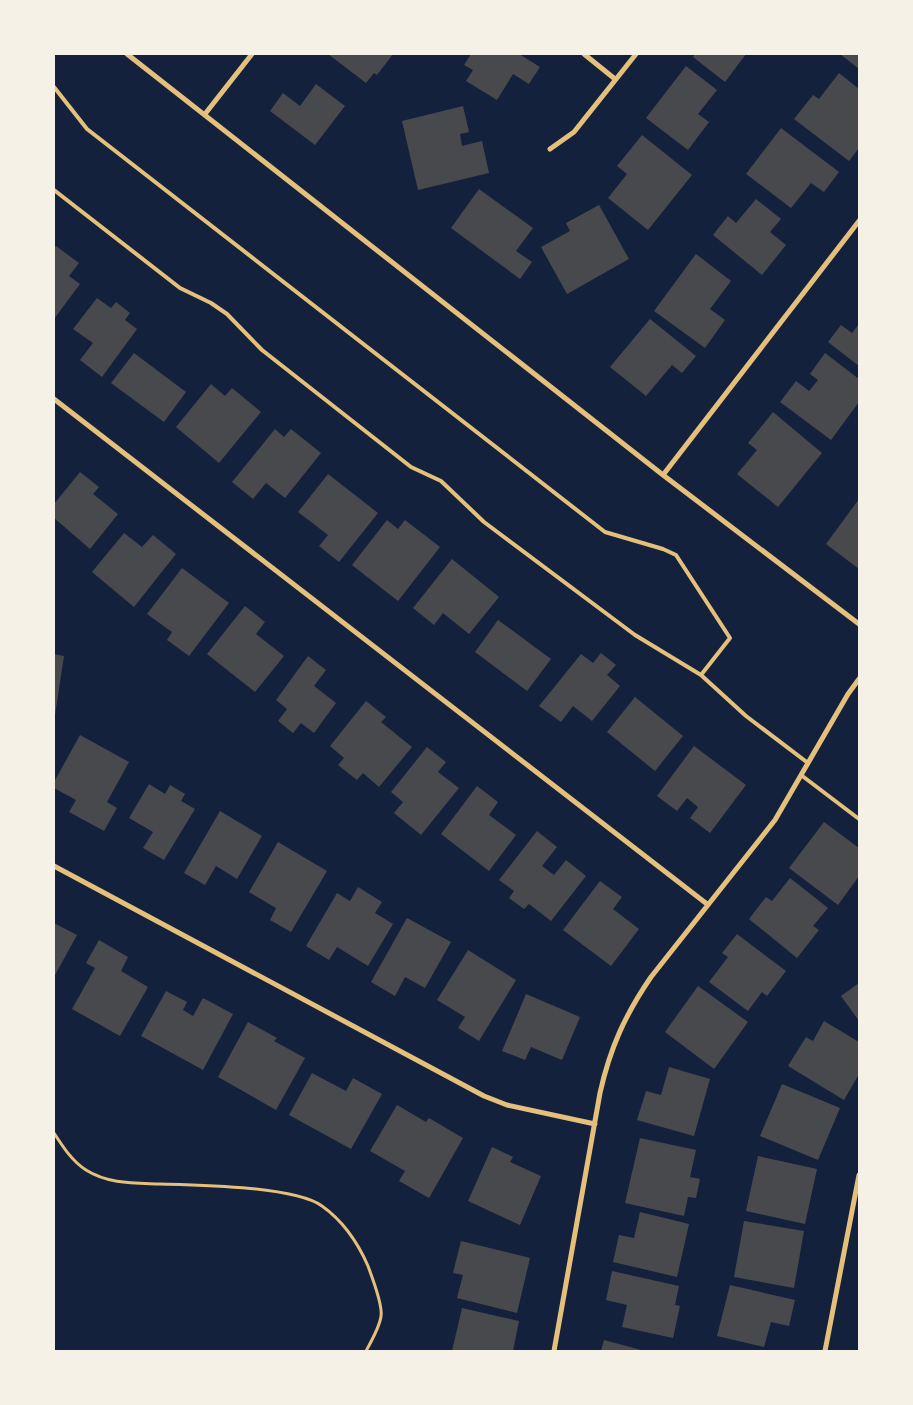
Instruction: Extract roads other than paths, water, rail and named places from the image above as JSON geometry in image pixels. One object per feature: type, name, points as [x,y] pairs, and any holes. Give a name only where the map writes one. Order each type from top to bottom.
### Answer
[{"type":"street","points":[[127,54],[663,475],[859,624]]},
{"type":"street","points":[[205,114],[252,54]]},
{"type":"street","points":[[584,54],[615,79]]},
{"type":"street","points":[[550,150],[574,132],[636,54]]},
{"type":"street","points":[[663,475],[859,221]]},
{"type":"street","points":[[54,399],[707,904]]},
{"type":"street","points":[[554,1351],[606,1067],[618,1034],[633,1004],[651,977],[707,904],[776,820],[848,694],[859,679]]},
{"type":"street","points":[[54,866],[484,1096],[507,1105],[595,1124]]},
{"type":"street","points":[[825,1351],[859,1175]]},
{"type":"lane","points":[[54,87],[87,129],[605,532],[663,549],[676,555],[730,638],[701,675]]},
{"type":"lane","points":[[54,190],[180,288],[211,303],[227,314],[262,350],[411,467],[441,482],[484,522],[635,635],[701,675],[746,716],[808,763]]},
{"type":"lane","points":[[801,775],[859,819]]}]
